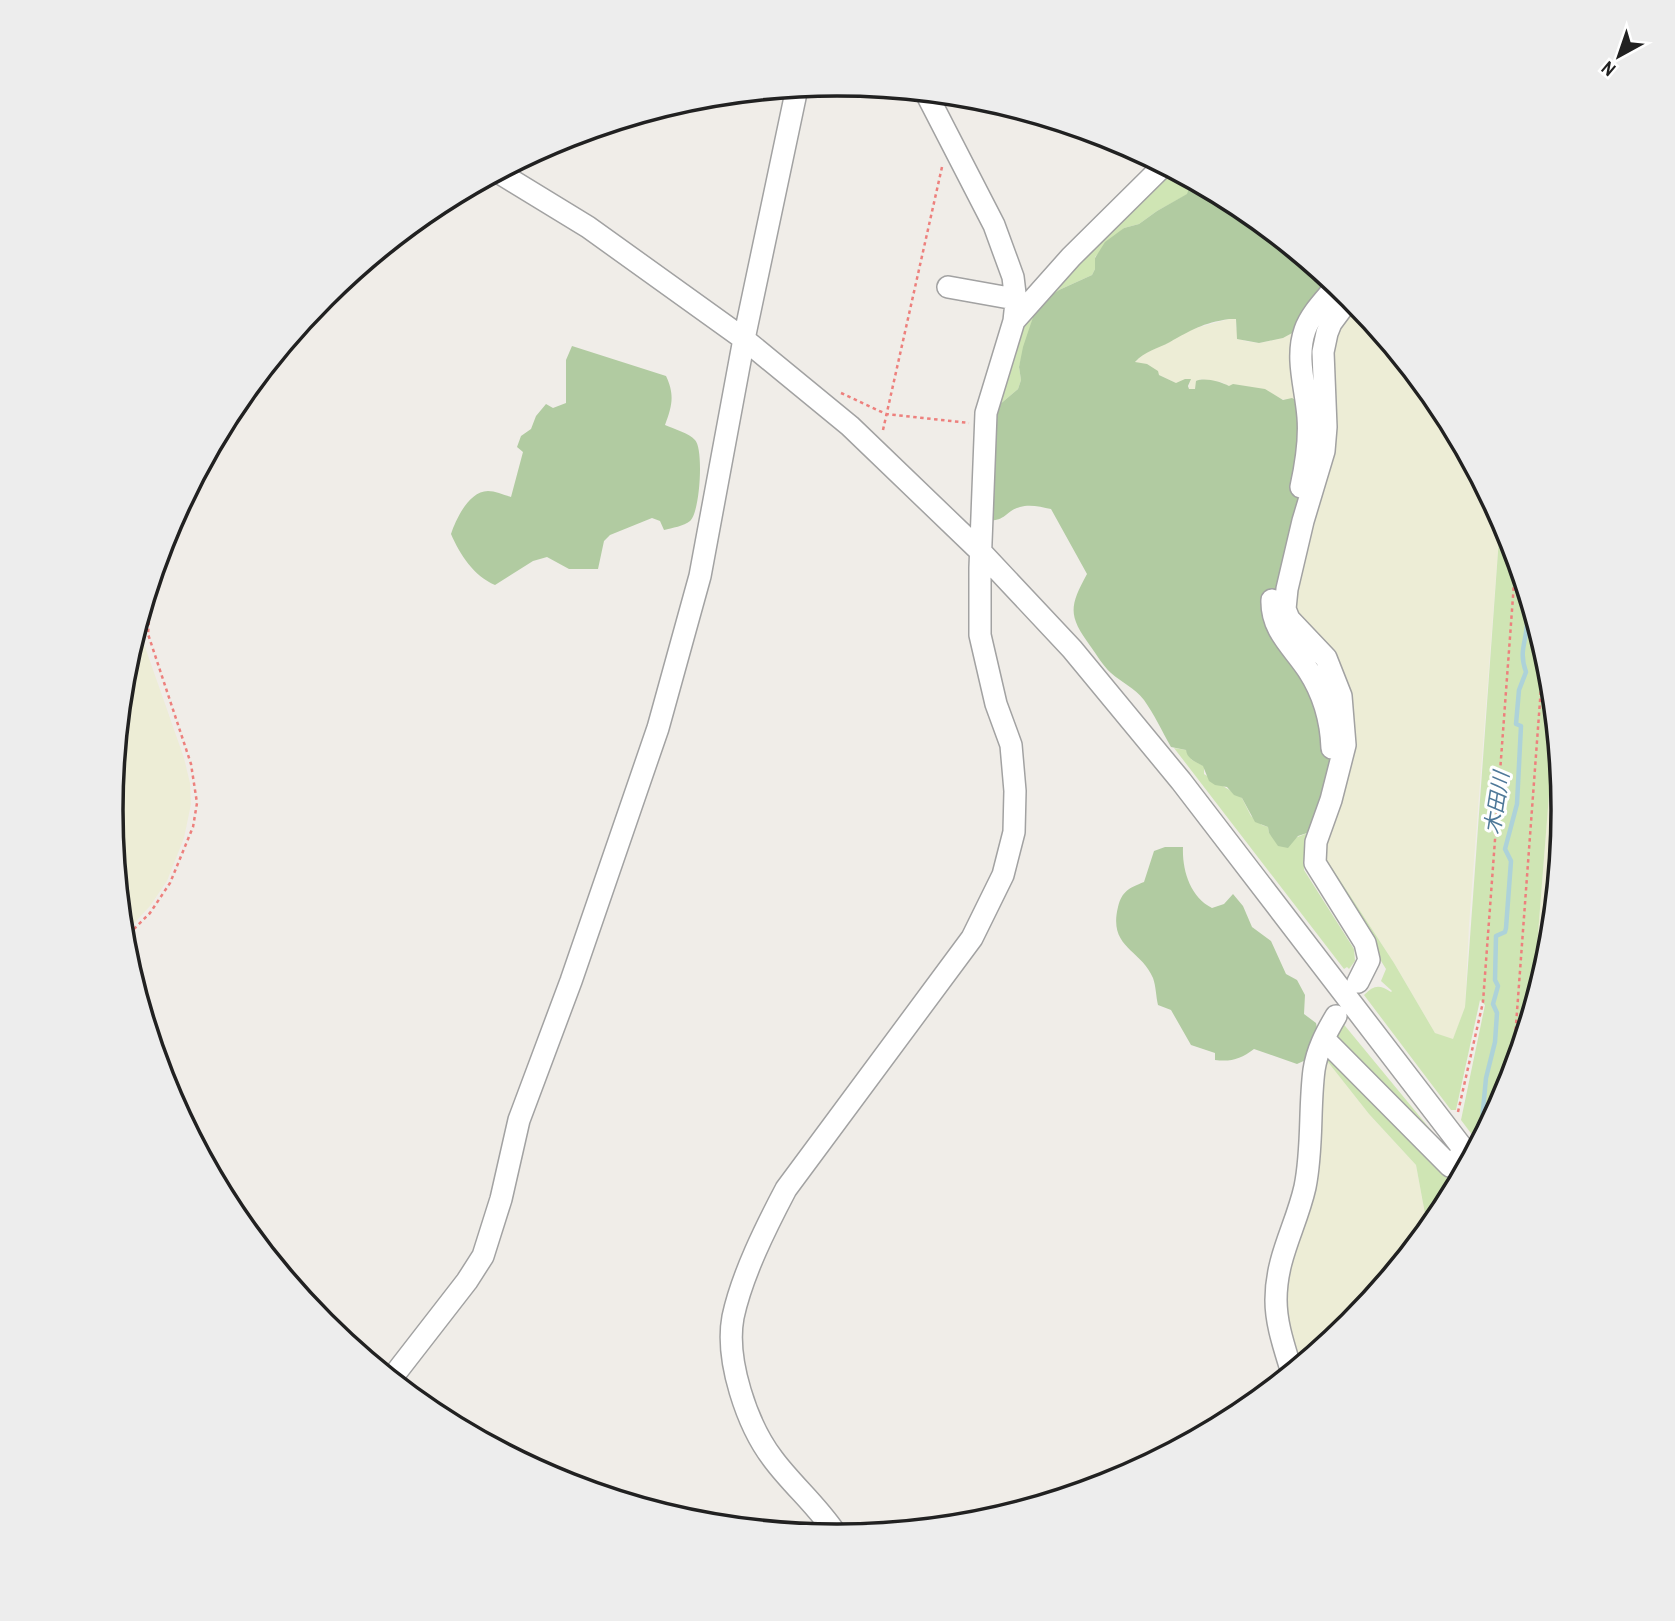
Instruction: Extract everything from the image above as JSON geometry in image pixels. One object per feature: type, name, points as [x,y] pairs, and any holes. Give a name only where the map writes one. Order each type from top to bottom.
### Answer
[{"type":"street","points":[[397,1372],[467,1281],[483,1256],[501,1199],[519,1120],[572,981],[658,728],[700,576],[744,339],[795,98]]},
{"type":"street","points":[[828,1525],[771,1457],[754,1427],[733,1363],[733,1319],[760,1241],[786,1189],[972,939],[1003,875],[1014,832],[1016,791],[1011,745],[996,704],[980,635],[980,526],[986,414],[1014,321],[1013,277],[994,225],[931,102]]},
{"type":"street","points":[[1014,321],[1072,257],[1157,172]]},
{"type":"street","points":[[507,178],[587,227],[744,339],[824,404],[981,552],[1072,649],[1181,781],[1465,1151]]},
{"type":"street","points":[[948,287],[1015,299]]},
{"type":"street","points":[[1318,835],[1312,825],[1329,775],[1333,752],[1331,729],[1323,700],[1309,671],[1277,628],[1271,608],[1277,570],[1291,527],[1309,443],[1301,361],[1303,339],[1312,316],[1330,293]]},
{"type":"street","points":[[1344,306],[1331,323],[1323,352],[1326,427],[1324,452],[1303,521],[1285,603],[1289,619],[1326,658],[1341,696],[1345,745],[1314,853],[1315,863],[1365,943],[1369,960],[1358,982]]},
{"type":"street","points":[[1289,1363],[1279,1327],[1277,1280],[1284,1245],[1305,1184],[1310,1153],[1314,1069],[1324,1038],[1336,1016]]},
{"type":"street","points":[[1324,1038],[1450,1166],[1460,1160]]},
{"type":"path","points":[[875,450],[881,440],[943,159],[953,146]]},
{"type":"path","points":[[824,404],[838,392],[886,414],[986,424]]},
{"type":"path","points":[[1461,1102],[1483,1002],[1514,581]]},
{"type":"path","points":[[133,930],[150,913],[170,883],[193,827],[197,803],[191,764],[148,634],[149,623]]},
{"type":"path","points":[[1514,1040],[1541,688]]},
{"type":"green space","points":[[1159,173],[1189,189],[1188,194],[1139,224],[1124,228],[1095,257],[1092,275],[1059,290],[1033,317],[1019,367],[1021,380],[1018,389],[992,411],[1018,324]]},
{"type":"green space","points":[[1189,189],[1234,217],[1272,244],[1340,303],[1332,315],[1311,332],[1294,332],[1283,338],[1259,343],[1237,339],[1236,319],[1229,319],[1191,331],[1135,362],[1147,364],[1158,371],[1159,375],[1176,383],[1191,379],[1189,389],[1195,389],[1196,381],[1204,380],[1229,386],[1233,384],[1265,389],[1283,400],[1292,398],[1316,412],[1292,578],[1270,596],[1304,636],[1348,711],[1310,832],[1298,836],[1288,848],[1278,846],[1268,827],[1255,822],[1242,798],[1234,795],[1227,787],[1209,781],[1203,766],[1190,758],[1186,750],[1171,747],[1144,700],[1111,673],[1083,636],[1075,619],[1074,603],[1087,574],[1051,509],[1024,506],[999,519],[988,521],[992,411],[1018,389],[1023,347],[1033,317],[1045,300],[1059,290],[1092,275],[1095,258],[1105,242],[1124,228],[1139,224],[1187,194]]},
{"type":"green space","points":[[1349,311],[1404,376],[1431,414],[1456,453],[1499,541],[1465,1007],[1453,1040],[1435,1033],[1394,963],[1323,854],[1293,610],[1330,343]]},
{"type":"green space","points":[[1236,319],[1236,328],[1244,341],[1259,343],[1283,338],[1294,332],[1302,404],[1200,379],[1195,389],[1189,389],[1190,380],[1176,383],[1134,363],[1145,353],[1185,331]]},
{"type":"green space","points":[[572,346],[666,376],[672,400],[665,425],[689,435],[698,446],[700,481],[693,516],[685,524],[664,530],[660,521],[652,518],[610,535],[604,541],[598,569],[569,569],[547,557],[533,561],[495,585],[468,564],[451,534],[469,501],[481,492],[497,492],[511,497],[523,452],[517,447],[521,436],[531,429],[536,416],[546,404],[553,408],[566,403],[566,360]]},
{"type":"green space","points":[[1499,542],[1514,581],[1538,671],[1546,717],[1551,776],[1536,958],[1514,1040],[1473,1136],[1461,1120],[1485,1005],[1480,1000],[1456,1110],[1451,1110],[1364,995],[1377,987],[1392,991],[1381,981],[1386,969],[1323,867],[1323,854],[1394,963],[1435,1033],[1453,1039],[1465,1007]]},
{"type":"green space","points":[[144,644],[184,758],[190,783],[191,804],[184,838],[167,881],[133,925],[123,810],[129,717]]},
{"type":"green space","points":[[1174,748],[1186,750],[1192,760],[1204,766],[1204,774],[1242,798],[1251,816],[1268,827],[1274,838],[1295,838],[1310,832],[1304,870],[1354,949],[1355,961],[1349,969],[1344,969]]},
{"type":"green space","points":[[1551,776],[1550,857],[1546,904],[1536,958]]},
{"type":"green space","points":[[1165,847],[1183,847],[1189,882],[1204,903],[1212,908],[1224,904],[1233,894],[1243,906],[1252,927],[1271,941],[1286,974],[1297,980],[1305,995],[1304,1014],[1316,1023],[1318,1033],[1308,1059],[1297,1064],[1254,1049],[1236,1059],[1215,1060],[1215,1053],[1191,1045],[1171,1010],[1158,1005],[1155,984],[1148,968],[1122,940],[1116,921],[1122,897],[1130,888],[1144,882],[1154,851]]},
{"type":"green space","points":[[1341,1021],[1449,1152],[1340,1049],[1335,1034]]},
{"type":"green space","points":[[1326,1049],[1447,1171],[1448,1180],[1425,1215],[1416,1165],[1369,1114],[1324,1057]]},
{"type":"green space","points":[[1324,1057],[1369,1114],[1416,1165],[1425,1215],[1375,1281],[1343,1316],[1297,1357],[1284,1295]]},
{"type":"waterway","name":"木田川","points":[[1482,1116],[1486,1078],[1495,1042],[1497,1013],[1493,1004],[1498,986],[1495,980],[1496,936],[1505,932],[1506,928],[1511,861],[1505,849],[1517,804],[1521,726],[1516,724],[1519,690],[1526,672],[1523,652],[1527,626]]}]
